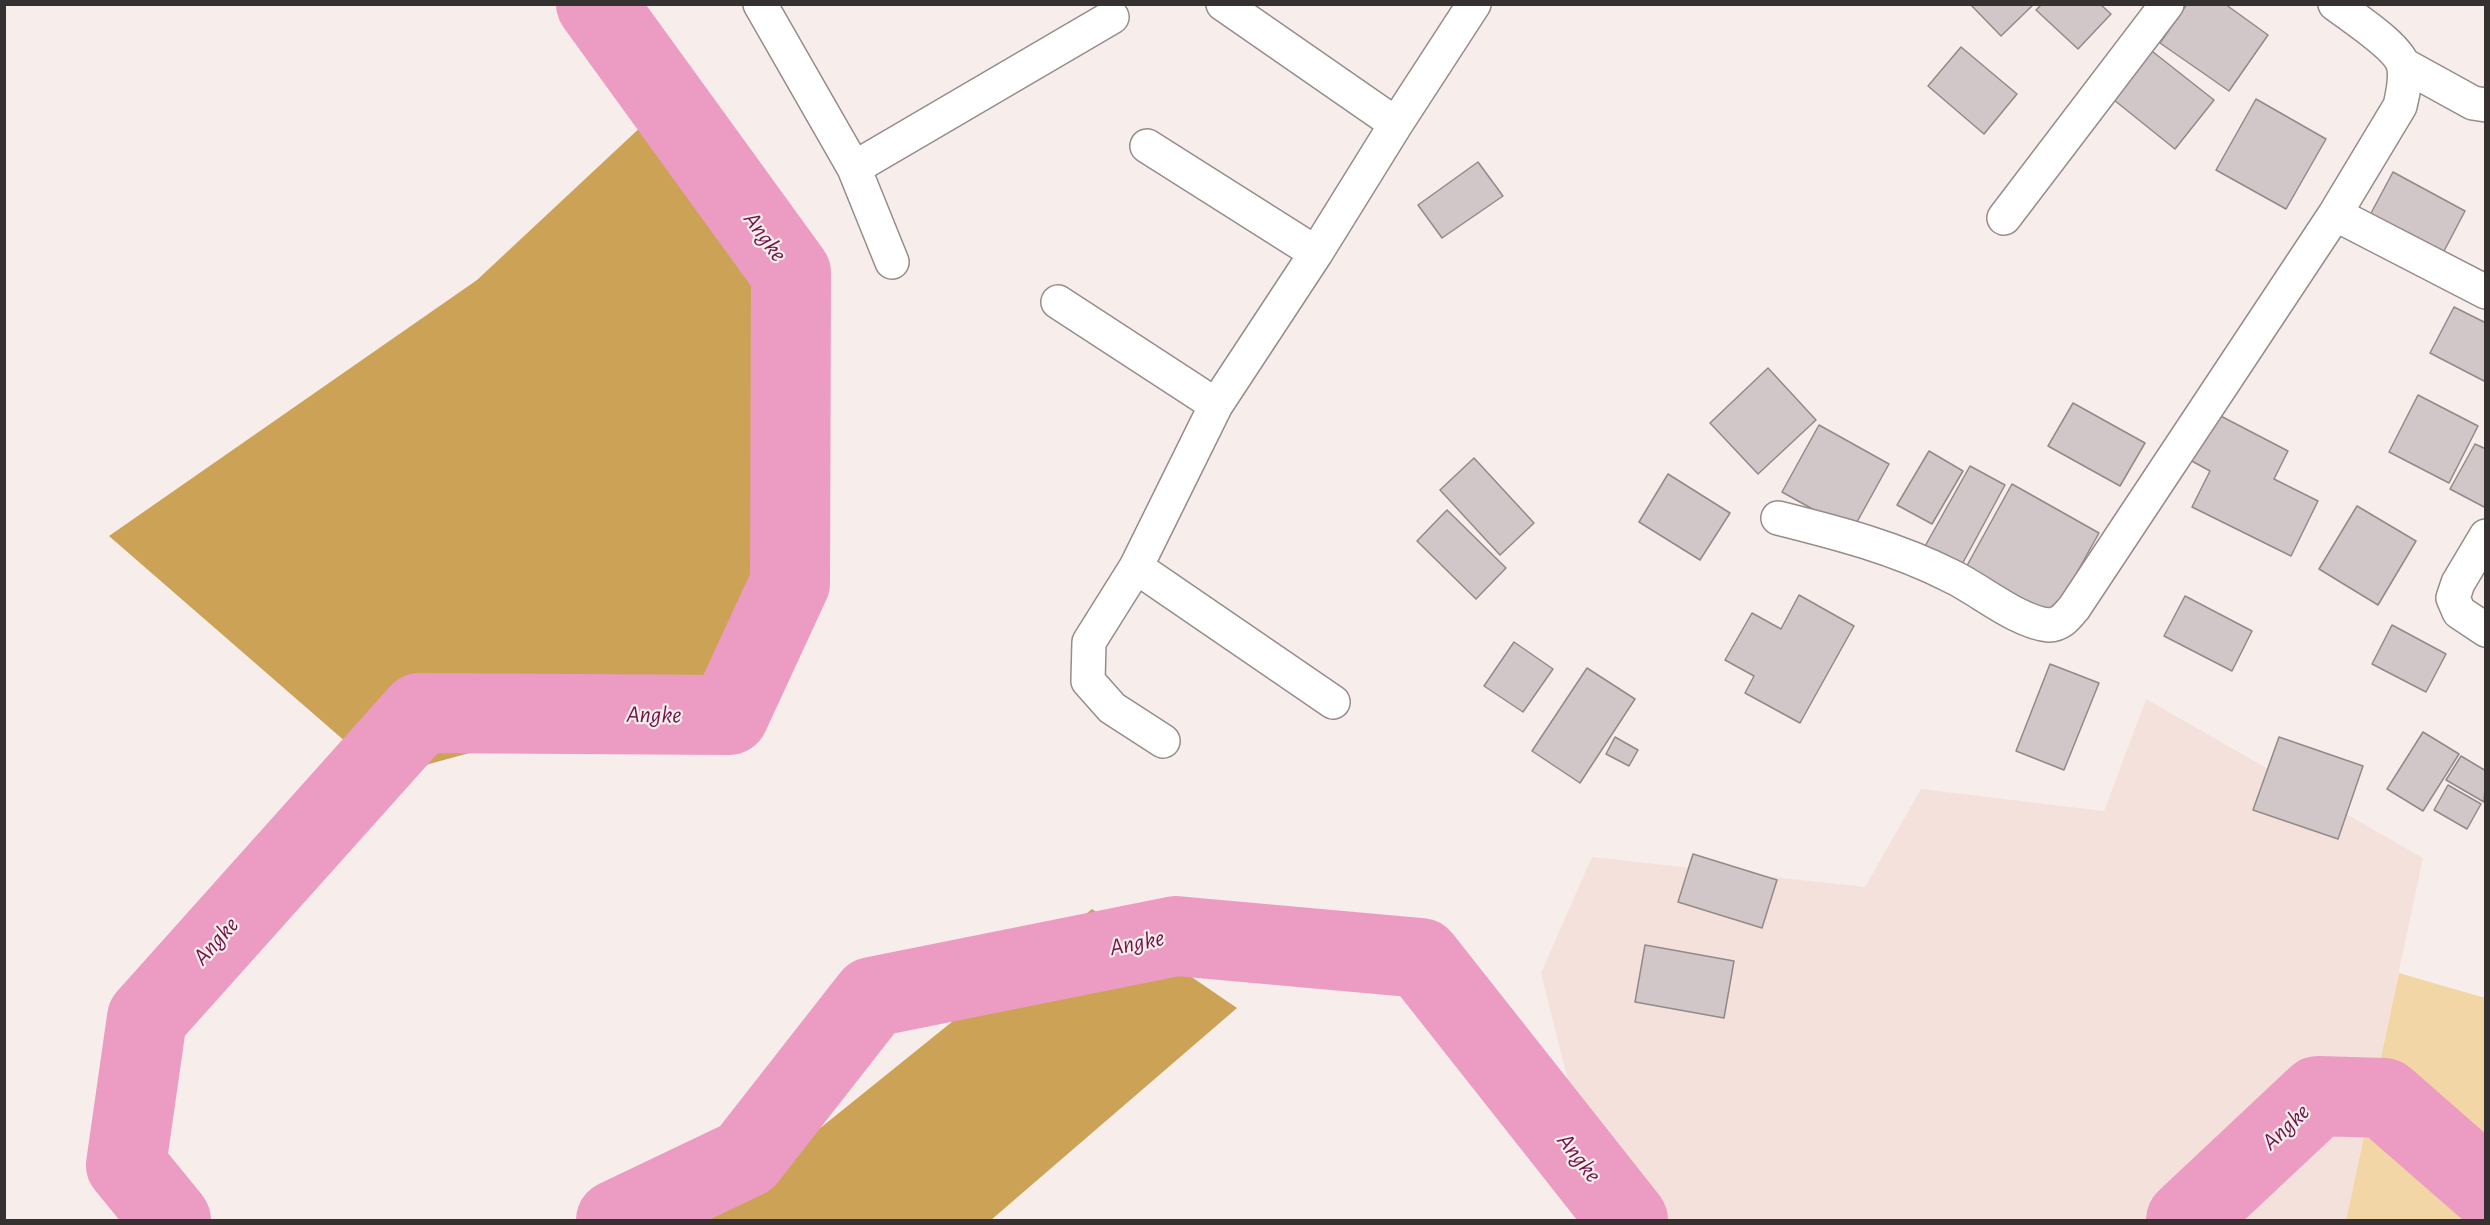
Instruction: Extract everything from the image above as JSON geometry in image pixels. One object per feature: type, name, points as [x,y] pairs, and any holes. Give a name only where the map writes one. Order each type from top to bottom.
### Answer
[{"type":"street","points":[[760,4],[854,168],[892,262]]},
{"type":"street","points":[[1223,4],[1396,124]]},
{"type":"street","points":[[1163,741],[1112,708],[1088,681],[1089,642],[1136,567],[1216,405],[1316,253],[1474,4]]},
{"type":"street","points":[[2004,218],[2167,4]]},
{"type":"street","points":[[2335,4],[2383,39],[2404,65],[2473,103],[2486,105]]},
{"type":"street","points":[[854,168],[1112,17]]},
{"type":"street","points":[[1778,518],[1877,544],[1952,576],[2032,621],[2050,625],[2061,622],[2074,608],[2335,214],[2400,106],[2404,87],[2404,65]]},
{"type":"street","points":[[1147,146],[1316,253]]},
{"type":"street","points":[[2335,214],[2486,292]]},
{"type":"street","points":[[1058,302],[1216,405]]},
{"type":"street","points":[[2486,536],[2458,583],[2453,598],[2459,612],[2486,630]]},
{"type":"street","points":[[1136,567],[1333,702]]},
{"type":"shaded area","points":[[675,95],[784,312],[785,547],[737,697],[510,742],[385,776],[109,536],[477,280]]},
{"type":"shaded area","points":[[2146,699],[2423,858],[2346,1220],[1603,1220],[1541,973],[1592,857],[1865,887],[1921,789],[2104,811]]},
{"type":"shaded area","points":[[1092,909],[1237,1008],[991,1220],[651,1220],[762,1175]]},
{"type":"shaded area","points":[[2399,973],[2485,998],[2485,1220],[2346,1220]]},
{"type":"building","points":[[1970,4],[2034,4],[2001,36]]},
{"type":"building","points":[[2042,4],[2100,4],[2111,14],[2078,49],[2036,10]]},
{"type":"building","points":[[2187,4],[2225,4],[2268,35],[2229,91],[2160,43]]},
{"type":"building","points":[[1961,47],[2017,94],[1984,134],[1928,86]]},
{"type":"building","points":[[2148,48],[2214,100],[2175,149],[2109,96]]},
{"type":"building","points":[[2256,99],[2326,139],[2286,209],[2216,170]]},
{"type":"building","points":[[1478,162],[1503,196],[1442,238],[1418,205]]},
{"type":"building","points":[[2393,172],[2465,211],[2443,253],[2370,215]]},
{"type":"building","points":[[2454,307],[2486,323],[2486,382],[2430,353]]},
{"type":"building","points":[[1768,368],[1816,420],[1758,474],[1710,423]]},
{"type":"building","points":[[2418,395],[2478,426],[2449,483],[2389,452]]},
{"type":"building","points":[[2073,403],[2145,443],[2120,486],[2048,446]]},
{"type":"building","points":[[2213,412],[2288,451],[2274,479],[2318,501],[2291,556],[2192,507],[2210,471],[2188,459]]},
{"type":"building","points":[[1819,425],[1889,464],[1852,531],[1782,492]]},
{"type":"building","points":[[2475,444],[2486,449],[2486,508],[2450,489]]},
{"type":"building","points":[[1929,451],[1963,471],[1932,524],[1897,505]]},
{"type":"building","points":[[1474,458],[1534,523],[1500,555],[1440,490]]},
{"type":"building","points":[[1970,466],[2005,485],[1960,568],[1924,548]]},
{"type":"building","points":[[1668,474],[1730,513],[1700,560],[1639,522]]},
{"type":"building","points":[[2012,484],[2099,533],[2051,619],[1964,571]]},
{"type":"building","points":[[2357,506],[2416,541],[2378,605],[2319,569]]},
{"type":"building","points":[[1447,510],[1506,568],[1476,599],[1417,541]]},
{"type":"building","points":[[1799,595],[1854,626],[1800,723],[1745,693],[1754,676],[1725,660],[1752,613],[1781,629]]},
{"type":"building","points":[[2185,596],[2252,631],[2232,671],[2164,636]]},
{"type":"building","points":[[2392,625],[2446,654],[2426,692],[2372,664]]},
{"type":"building","points":[[1514,642],[1553,669],[1523,712],[1484,686]]},
{"type":"building","points":[[2050,664],[2099,683],[2064,770],[2016,751]]},
{"type":"building","points":[[1587,668],[1635,699],[1580,783],[1532,751]]},
{"type":"building","points":[[2423,732],[2459,754],[2423,811],[2387,789]]},
{"type":"building","points":[[1615,737],[1638,750],[1629,766],[1606,754]]},
{"type":"building","points":[[2279,737],[2363,766],[2338,839],[2253,810]]},
{"type":"building","points":[[2461,756],[2486,771],[2484,802],[2446,780]]},
{"type":"building","points":[[2448,785],[2481,804],[2467,829],[2434,810]]},
{"type":"building","points":[[1693,854],[1777,880],[1762,928],[1678,902]]},
{"type":"building","points":[[1645,945],[1734,961],[1724,1018],[1635,1002]]},
{"type":"waterway","name":"Angke","points":[[171,1220],[126,1165],[147,1018],[420,713],[729,715],[790,583],[791,273],[596,4]]},
{"type":"waterway","name":"Angke","points":[[616,1220],[746,1158],[872,997],[1176,936],[1421,958],[1628,1220]]},
{"type":"waterway","name":"Angke","points":[[2186,1220],[2318,1096],[2384,1098],[2486,1187]]}]
